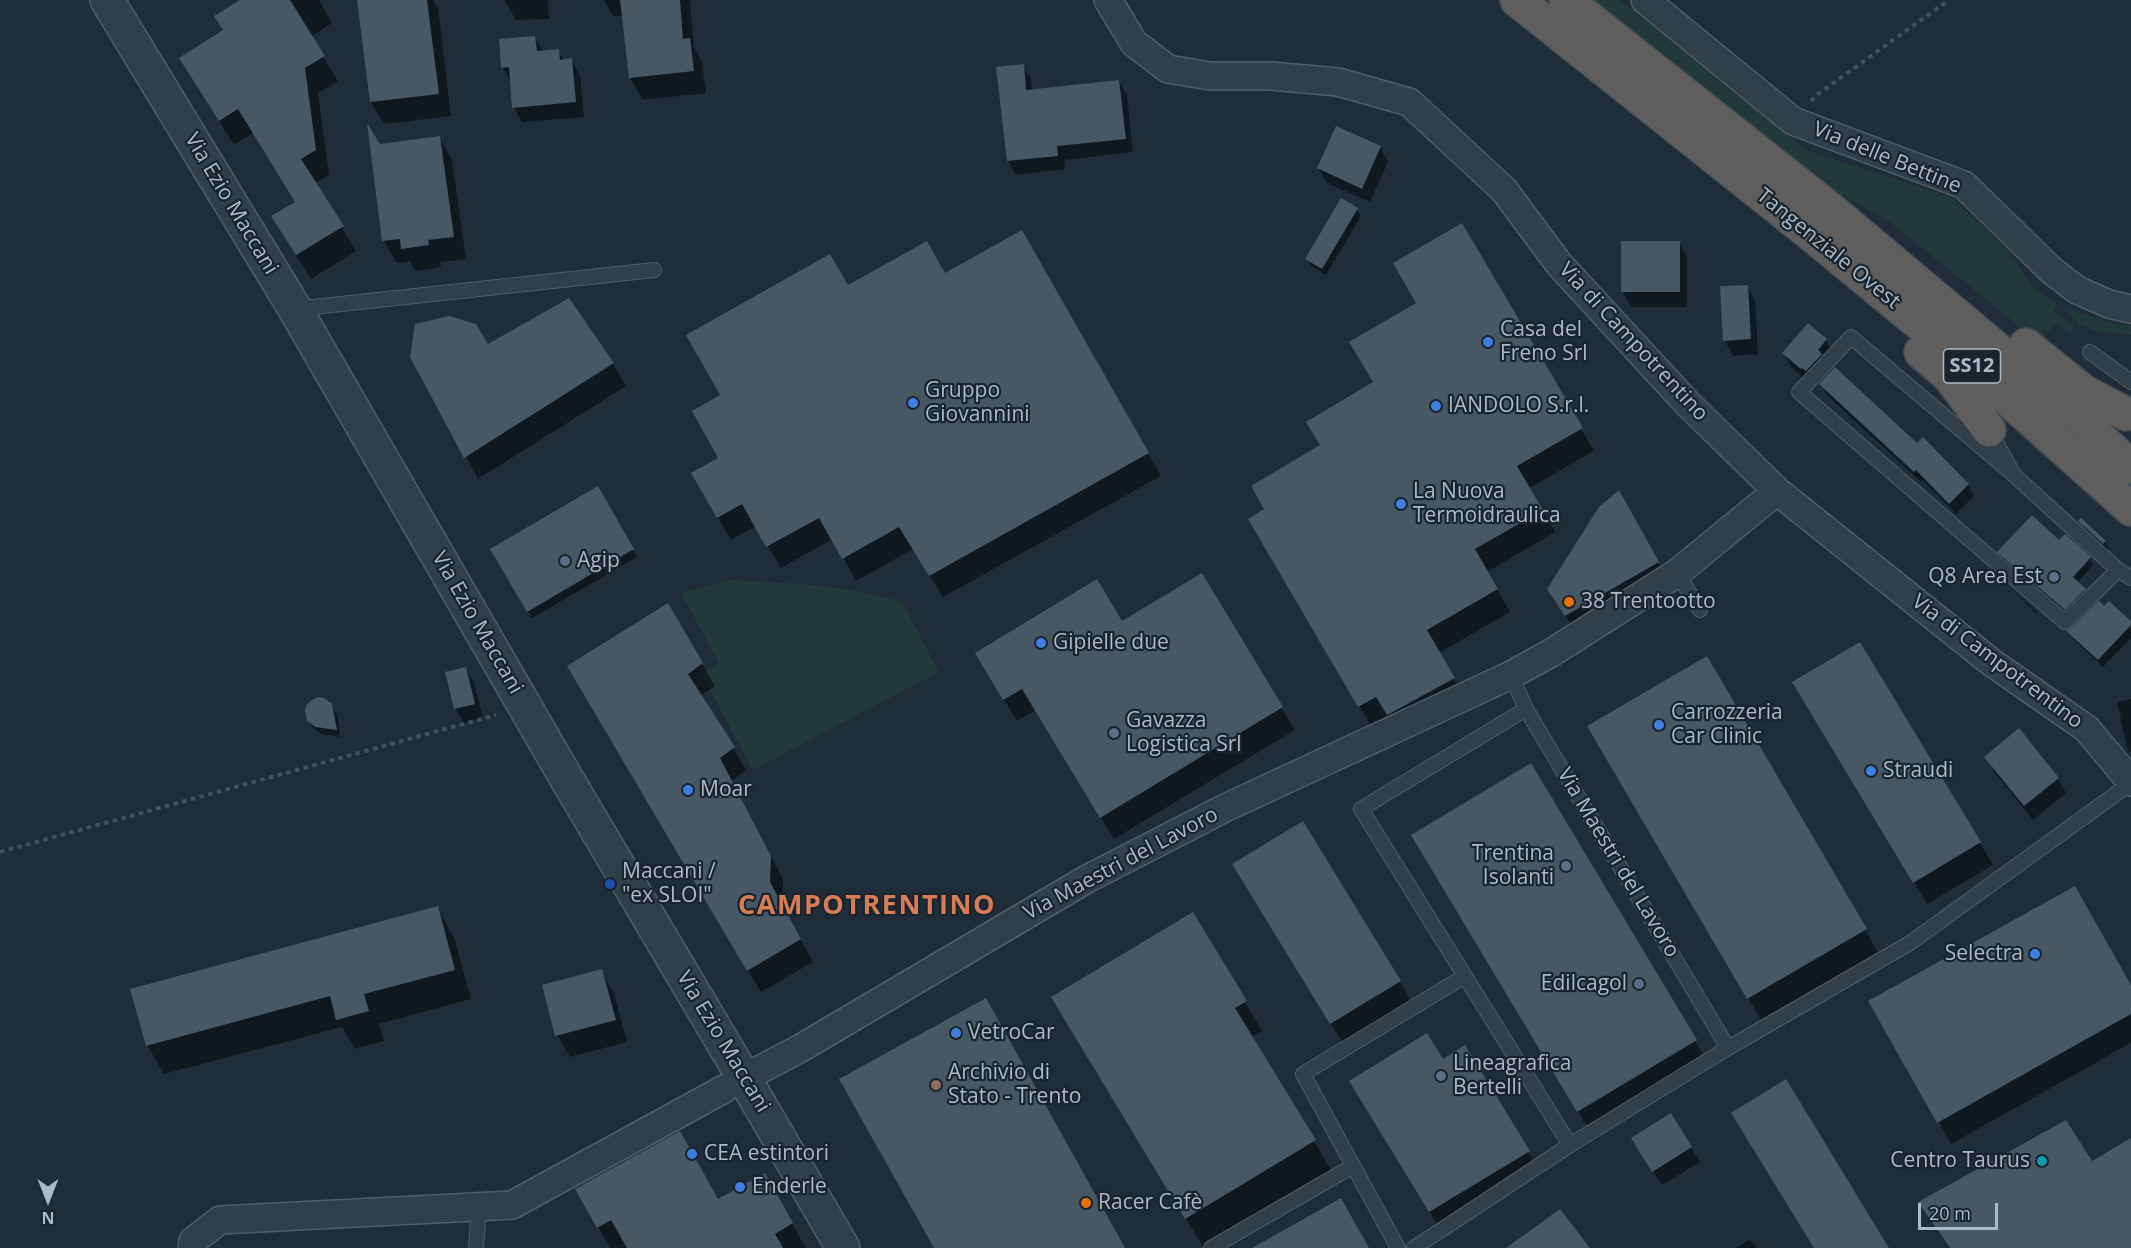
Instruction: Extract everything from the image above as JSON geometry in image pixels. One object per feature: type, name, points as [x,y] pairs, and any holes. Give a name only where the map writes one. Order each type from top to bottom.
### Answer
[{"type":"highway","name":"Tangenziale Ovest","points":[[1517,0],[1818,220],[2079,418],[2131,466]]},
{"type":"highway","name":"Tangenziale Ovest","points":[[1566,0],[1818,220],[1965,361],[2131,509]]},
{"type":"highway","points":[[1989,430],[1950,377],[1829,274],[1818,220],[1885,232],[2083,391],[2129,415]]},
{"type":"street","name":"Via Ezio Maccani","points":[[107,0],[295,309],[525,707],[734,1083],[843,1248]]},
{"type":"street","name":"Via di Campotrentino","points":[[1108,0],[1134,43],[1168,69],[1210,76],[1271,76],[1338,82],[1409,102],[1504,190],[1559,264],[1687,403],[1777,491],[1991,662],[2087,729],[2131,782]]},
{"type":"street","name":"Via delle Bettine","points":[[1645,0],[1793,121],[1964,185],[2050,270],[2077,290],[2109,304],[2131,309]]},
{"type":"street","name":"Via Maestri del Lavoro","points":[[734,1083],[801,1048],[1087,879],[1225,808],[1511,675],[1551,653],[1677,573],[1777,491]]},
{"type":"street","name":"Via Ezio Maccani","points":[[192,1248],[193,1241],[220,1220],[512,1204],[734,1083]]},
{"type":"lane","points":[[295,309],[654,270]]},
{"type":"lane","points":[[2118,570],[2065,622],[1799,392],[1851,337],[2014,475],[2118,570],[2131,578]]},
{"type":"lane","points":[[2090,352],[2131,382]]},
{"type":"lane","points":[[1989,430],[2014,475]]},
{"type":"lane","points":[[1677,573],[1700,610]]},
{"type":"lane","name":"Via Maestri del Lavoro","points":[[1511,675],[1526,709],[1728,1048]]},
{"type":"lane","points":[[1526,709],[1361,809],[1570,1145]]},
{"type":"lane","points":[[1414,1248],[1570,1145],[1728,1048],[1910,943],[2131,782]]},
{"type":"lane","points":[[1398,1248],[1303,1074],[1465,976]]},
{"type":"lane","points":[[1211,1248],[1353,1166]]},
{"type":"lane","points":[[476,1248],[479,1206]]},
{"type":"path","points":[[1793,121],[1818,94],[1949,0]]},
{"type":"path","points":[[0,852],[525,707]]},
{"type":"green space","points":[[1593,0],[1620,0],[1808,151],[1953,198],[2006,248],[2033,287],[2057,304],[2053,310],[2075,328],[2070,333],[2057,323],[2039,342],[1887,220],[1815,179]]},
{"type":"green space","points":[[2061,307],[2109,322],[2131,326],[2131,335],[2096,331],[2079,324]]},
{"type":"green space","points":[[730,580],[839,588],[902,602],[939,672],[753,770],[701,673],[719,663],[681,593]]},
{"type":"building","points":[[240,0],[290,0],[325,56],[305,68],[316,150],[301,159],[344,226],[296,255],[271,216],[295,202],[238,109],[219,121],[179,58],[223,30],[214,16]]},
{"type":"building","points":[[357,0],[427,0],[439,94],[370,102]]},
{"type":"building","points":[[620,0],[680,0],[683,39],[690,38],[694,71],[629,78]]},
{"type":"building","points":[[535,36],[537,51],[559,49],[560,60],[572,58],[576,102],[512,108],[509,67],[501,68],[499,39]]},
{"type":"building","points":[[1024,64],[1026,90],[1119,80],[1126,139],[1057,146],[1058,156],[1007,161],[996,67]]},
{"type":"building","points":[[367,123],[380,144],[440,136],[454,237],[428,240],[429,245],[401,249],[400,239],[382,241]]},
{"type":"building","points":[[1336,126],[1381,146],[1362,189],[1317,168]]},
{"type":"building","points":[[1341,198],[1358,208],[1322,269],[1305,259]]},
{"type":"building","points":[[1462,223],[1583,428],[1517,466],[1543,510],[1475,549],[1498,589],[1427,630],[1455,678],[1387,715],[1376,697],[1358,707],[1248,519],[1264,509],[1251,486],[1320,445],[1306,422],[1373,382],[1349,342],[1416,303],[1393,263]]},
{"type":"building","name":"Gruppo Giovannini","points":[[1022,230],[1149,453],[929,576],[899,527],[842,559],[819,518],[766,547],[742,504],[717,518],[691,473],[718,458],[692,411],[720,395],[686,335],[830,254],[848,285],[927,241],[945,273]]},
{"type":"building","points":[[1621,241],[1680,241],[1680,292],[1621,292]]},
{"type":"building","points":[[1748,285],[1751,339],[1723,341],[1720,286]]},
{"type":"building","points":[[569,298],[614,363],[464,458],[410,357],[415,324],[449,316],[476,324],[488,344]]},
{"type":"building","points":[[1808,323],[1827,339],[1818,350],[1822,354],[1806,371],[1782,353]]},
{"type":"building","points":[[1835,367],[1917,443],[1923,437],[1969,484],[1949,504],[1916,470],[1914,472],[1819,384]]},
{"type":"building","points":[[598,486],[634,549],[527,612],[490,549]]},
{"type":"building","points":[[1619,490],[1659,562],[1565,616],[1547,589],[1599,507]]},
{"type":"building","points":[[2032,515],[2059,540],[2065,534],[2091,557],[2073,577],[2086,589],[2065,610],[1997,552]]},
{"type":"building","points":[[2081,518],[2106,541],[2103,544],[2078,521]]},
{"type":"building","points":[[1202,573],[1283,707],[1100,818],[1022,689],[1003,700],[975,653],[1097,579],[1122,621]]},
{"type":"building","points":[[2099,601],[2104,606],[2109,601],[2131,621],[2131,625],[2098,660],[2066,631]]},
{"type":"building","name":"Moar","points":[[668,603],[703,663],[688,674],[735,747],[720,758],[771,856],[770,882],[801,939],[747,971],[567,666]]},
{"type":"building","points":[[1860,642],[1981,842],[1913,883],[1792,682]]},
{"type":"building","points":[[1707,656],[1867,929],[1747,999],[1587,726]]},
{"type":"building","points":[[466,667],[475,704],[454,709],[445,672]]},
{"type":"building","points":[[318,697],[332,704],[337,730],[316,727],[307,721],[306,706]]},
{"type":"building","points":[[2019,728],[2059,778],[2024,806],[1984,757]]},
{"type":"building","points":[[1531,763],[1697,1040],[1577,1112],[1411,835]]},
{"type":"building","points":[[1303,821],[1401,981],[1330,1024],[1232,864]]},
{"type":"building","points":[[2075,886],[2131,985],[2131,1014],[1937,1123],[1868,1001]]},
{"type":"building","points":[[438,906],[455,970],[364,994],[369,1011],[336,1020],[330,996],[146,1046],[130,989]]},
{"type":"building","points":[[1193,912],[1247,1001],[1235,1008],[1316,1140],[1185,1219],[1051,997]]},
{"type":"building","points":[[602,969],[616,1020],[555,1036],[542,985]]},
{"type":"building","points":[[986,998],[1125,1248],[934,1248],[839,1079]]},
{"type":"building","points":[[1427,1033],[1443,1059],[1465,1045],[1530,1151],[1429,1212],[1349,1081]]},
{"type":"building","points":[[1786,1079],[1889,1248],[1814,1248],[1731,1113]]},
{"type":"building","points":[[1671,1113],[1692,1147],[1652,1172],[1631,1138]]},
{"type":"building","name":"Centro Taurus","points":[[2066,1120],[2092,1161],[2131,1138],[2131,1248],[1950,1248],[1918,1202]]},
{"type":"building","points":[[680,1131],[718,1199],[765,1173],[793,1223],[775,1234],[783,1248],[627,1248],[611,1220],[597,1228],[575,1189]]},
{"type":"building","points":[[1341,1198],[1369,1248],[1252,1248]]},
{"type":"building","points":[[1560,1209],[1590,1248],[1506,1248]]},
{"type":"place","name":"Casa del Freno Srl","points":[[1488,342]]},
{"type":"place","name":"Gruppo Giovannini","points":[[913,403]]},
{"type":"place","name":"IANDOLO S.r.l.","points":[[1436,406]]},
{"type":"place","name":"La Nuova Termoidraulica","points":[[1401,504]]},
{"type":"place","name":"Agip","points":[[565,561]]},
{"type":"place","name":"Q8 Area Est","points":[[2054,577]]},
{"type":"place","name":"38 Trentootto","points":[[1569,602]]},
{"type":"place","name":"Gipielle due","points":[[1041,643]]},
{"type":"place","name":"Carrozzeria Car Clinic","points":[[1659,725]]},
{"type":"place","name":"Gavazza Logistica Srl","points":[[1114,733]]},
{"type":"place","name":"Straudi","points":[[1871,771]]},
{"type":"place","name":"Moar","points":[[688,790]]},
{"type":"place","name":"Trentina Isolanti","points":[[1566,866]]},
{"type":"place","name":"Maccani / \"ex SLOI\"","points":[[610,884]]},
{"type":"place","name":"Selectra","points":[[2035,954]]},
{"type":"place","name":"Edilcagol","points":[[1639,984]]},
{"type":"place","name":"VetroCar","points":[[956,1033]]},
{"type":"place","name":"Lineagrafica Bertelli","points":[[1441,1076]]},
{"type":"place","name":"Archivio di Stato - Trento","points":[[936,1085]]},
{"type":"place","name":"CEA estintori","points":[[692,1154]]},
{"type":"place","name":"Centro Taurus","points":[[2042,1161]]},
{"type":"place","name":"Enderle","points":[[740,1187]]},
{"type":"place","name":"Racer Cafè","points":[[1086,1203]]},
{"type":"district","name":"CAMPOTRENTINO","points":[[867,906]]}]
